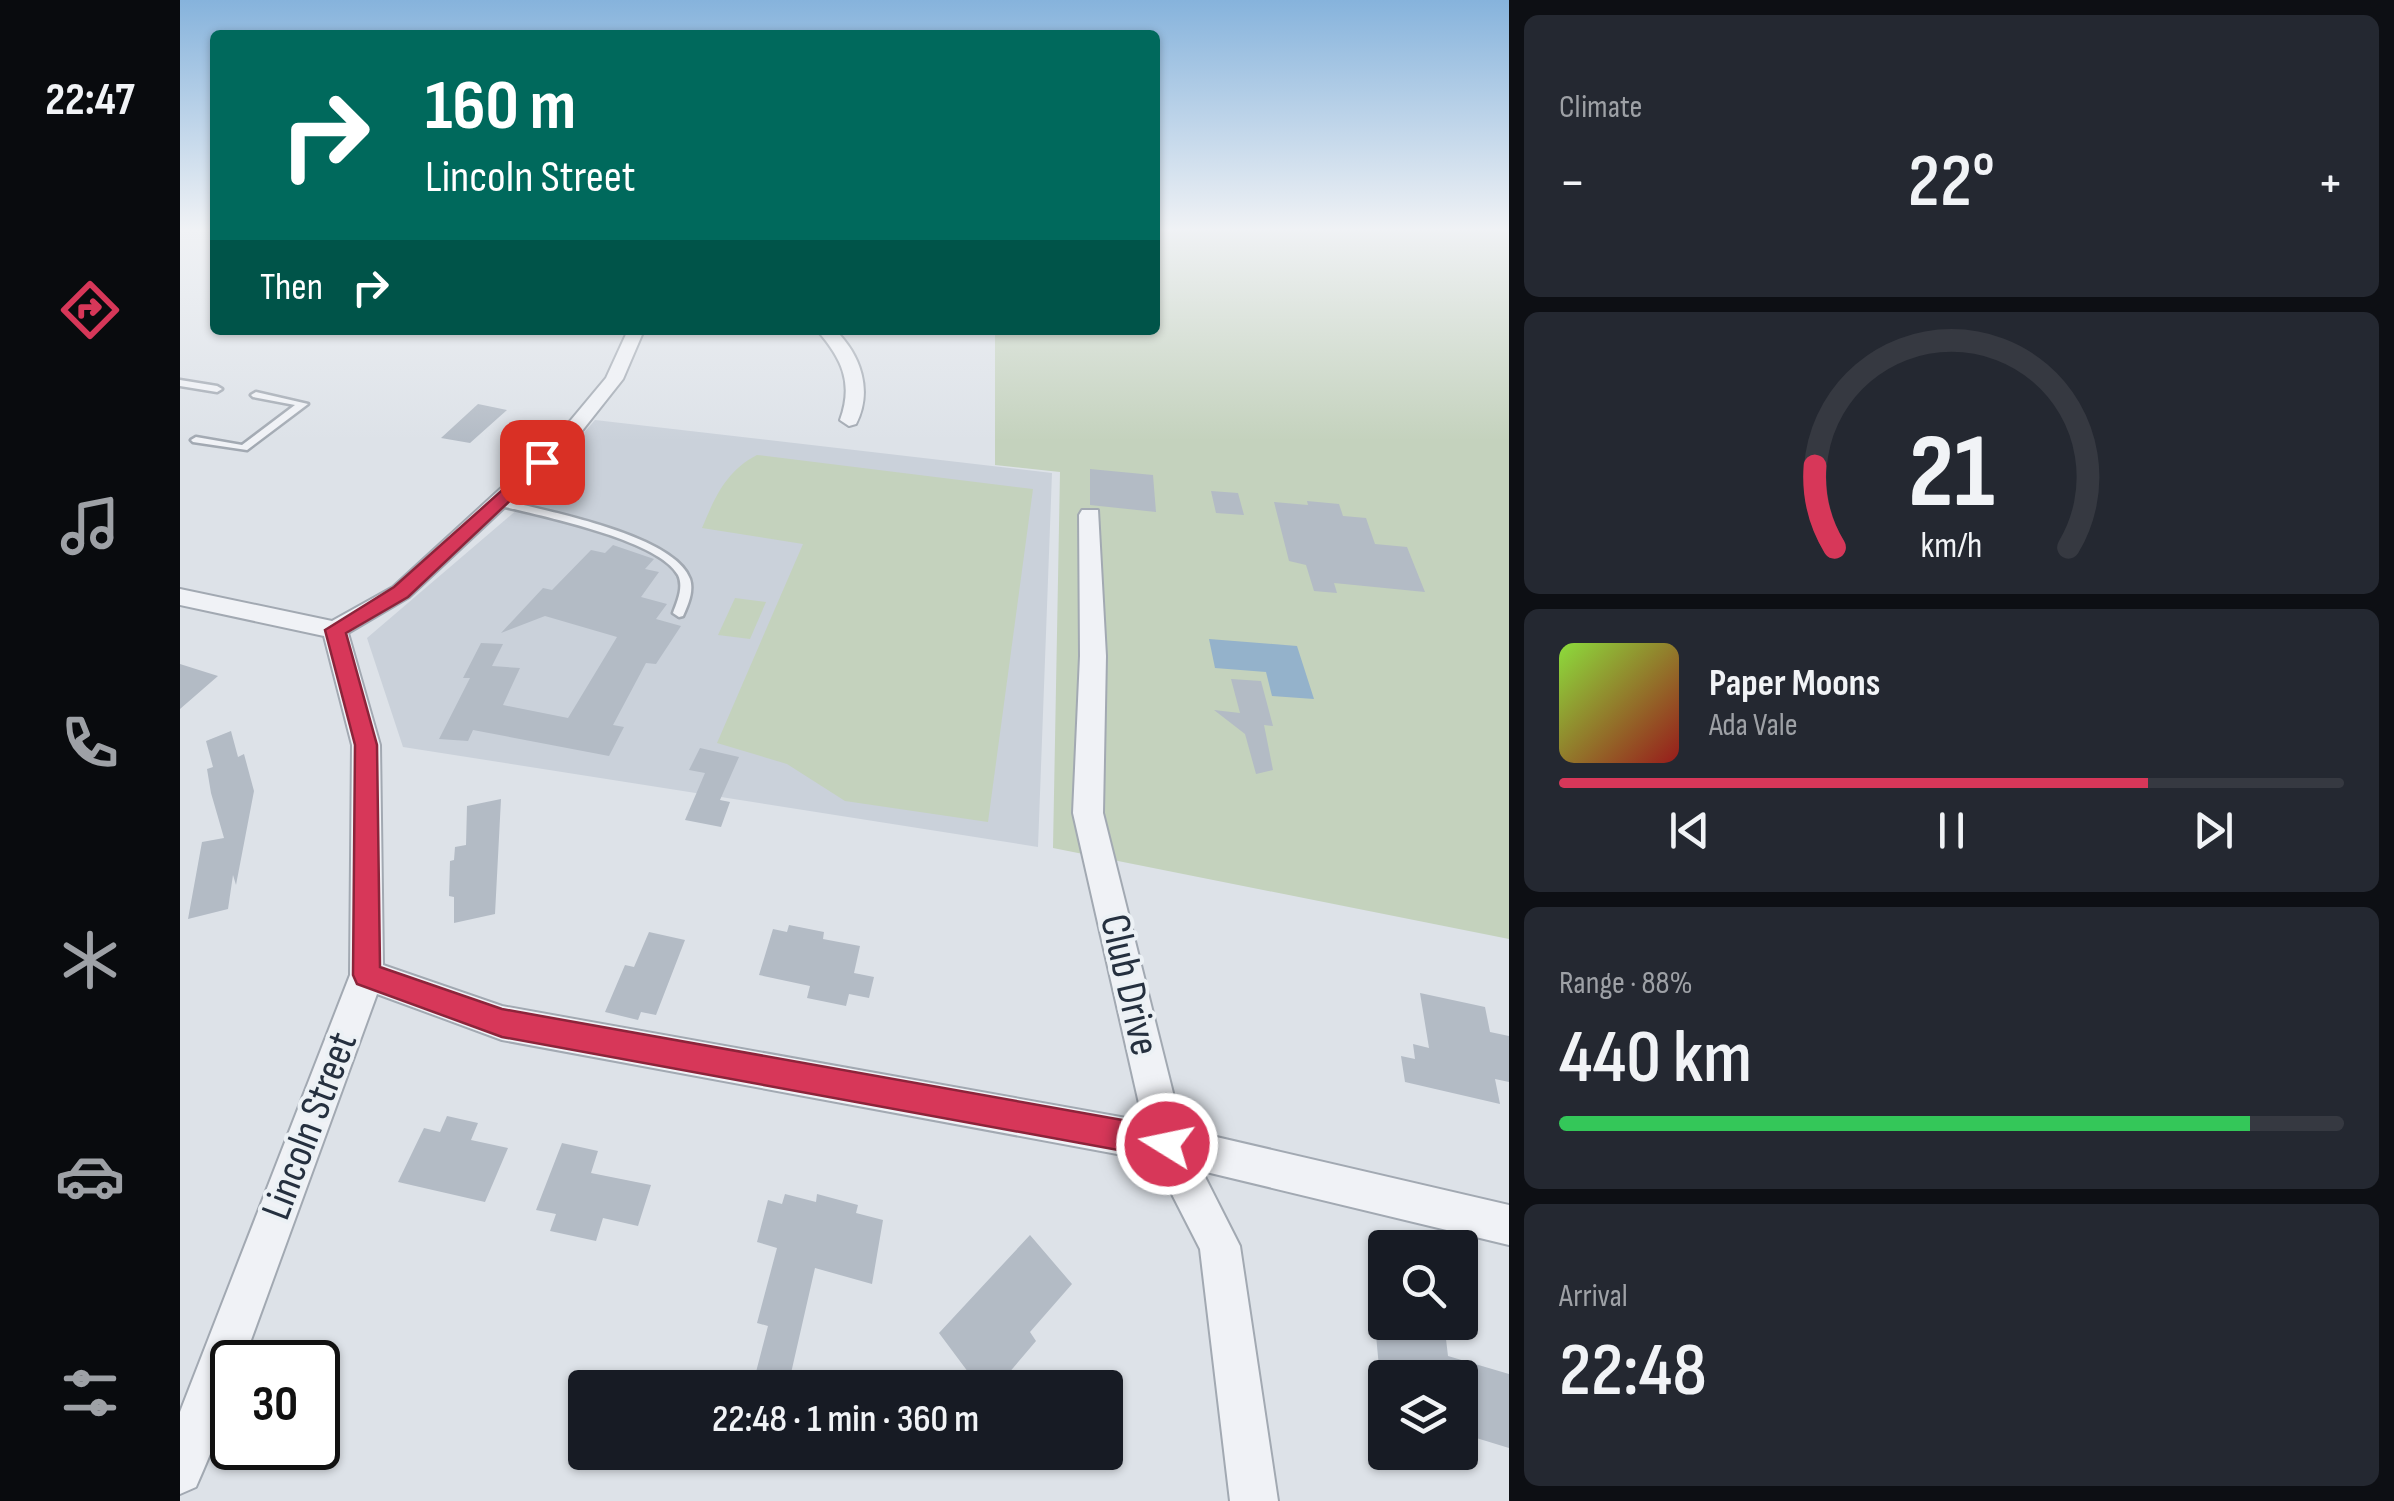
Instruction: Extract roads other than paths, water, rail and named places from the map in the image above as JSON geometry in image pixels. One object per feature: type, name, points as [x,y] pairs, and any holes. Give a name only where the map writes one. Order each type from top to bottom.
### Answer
[{"type":"street","points":[[180,597],[335,630],[401,592],[564,442],[614,379],[634,335]]},
{"type":"street","points":[[829,335],[848,356],[855,381],[857,402],[849,420]]},
{"type":"street","name":"Club Drive","points":[[1090,515],[1093,656],[1088,812],[1167,1144],[1220,1246],[1254,1501]]},
{"type":"street","name":"Lincoln Street","points":[[180,1470],[367,975],[366,745],[335,630]]},
{"type":"street","points":[[367,975],[502,1023],[1167,1144],[1509,1225]]},
{"type":"lane","points":[[180,383],[216,389]]},
{"type":"lane","points":[[196,440],[244,448],[303,404],[256,395]]},
{"type":"lane","points":[[501,502],[656,548],[682,570],[688,590],[679,614]]},
{"type":"water","points":[[1209,639],[1297,646],[1314,699],[1272,696],[1266,672],[1215,668]]}]
